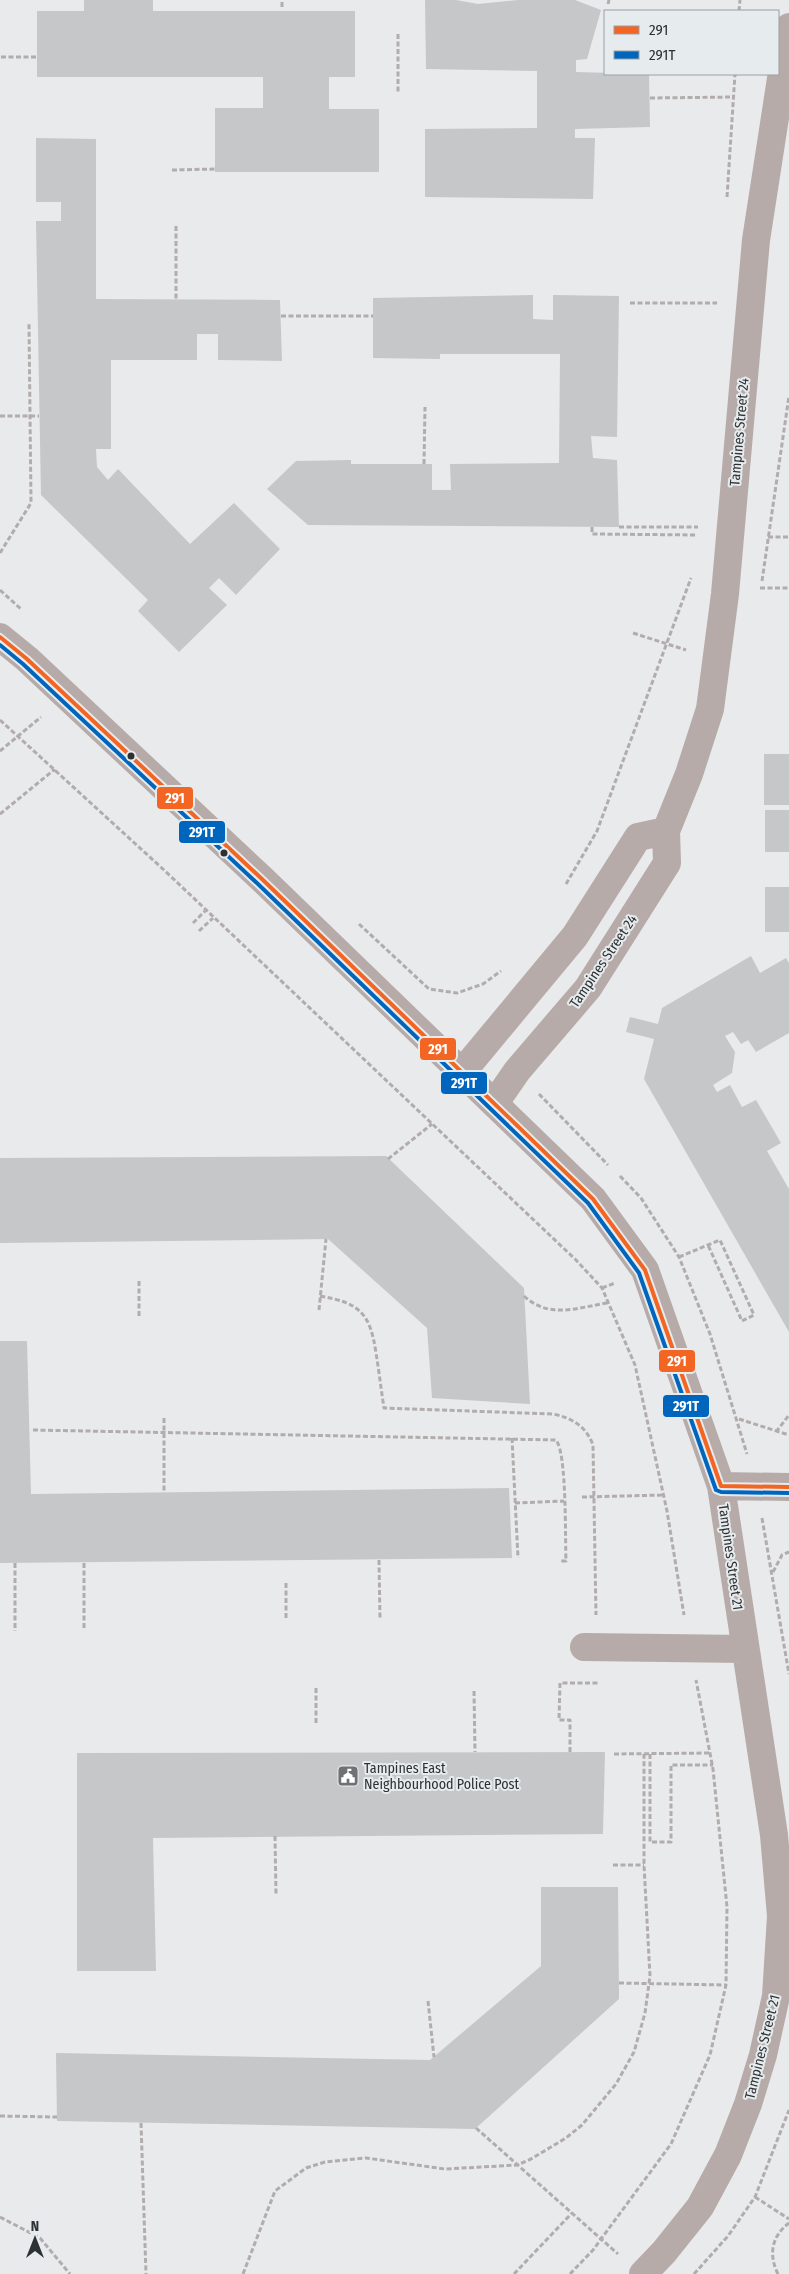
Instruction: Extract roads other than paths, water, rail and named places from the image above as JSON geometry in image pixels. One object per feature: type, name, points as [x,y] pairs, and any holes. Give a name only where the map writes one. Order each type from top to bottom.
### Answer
[{"type":"street","name":"Tampines Street 24","points":[[495,1103],[517,1071],[588,988],[667,863],[666,831],[689,774],[710,709],[718,658],[756,240],[789,27]]},
{"type":"street","name":"Tampines Street 21","points":[[0,638],[67,697],[463,1071],[593,1199],[645,1270],[721,1486],[785,1916],[776,1996],[763,2055],[748,2104],[728,2155],[700,2207],[664,2252],[642,2274]]},
{"type":"street","points":[[463,1071],[575,936],[638,837],[666,831]]},
{"type":"street","points":[[721,1486],[789,1486]]},
{"type":"street","points":[[584,1647],[745,1649]]},
{"type":"place","name":"Tampines East Neighbourhood Police Post","points":[[348,1776]]}]
